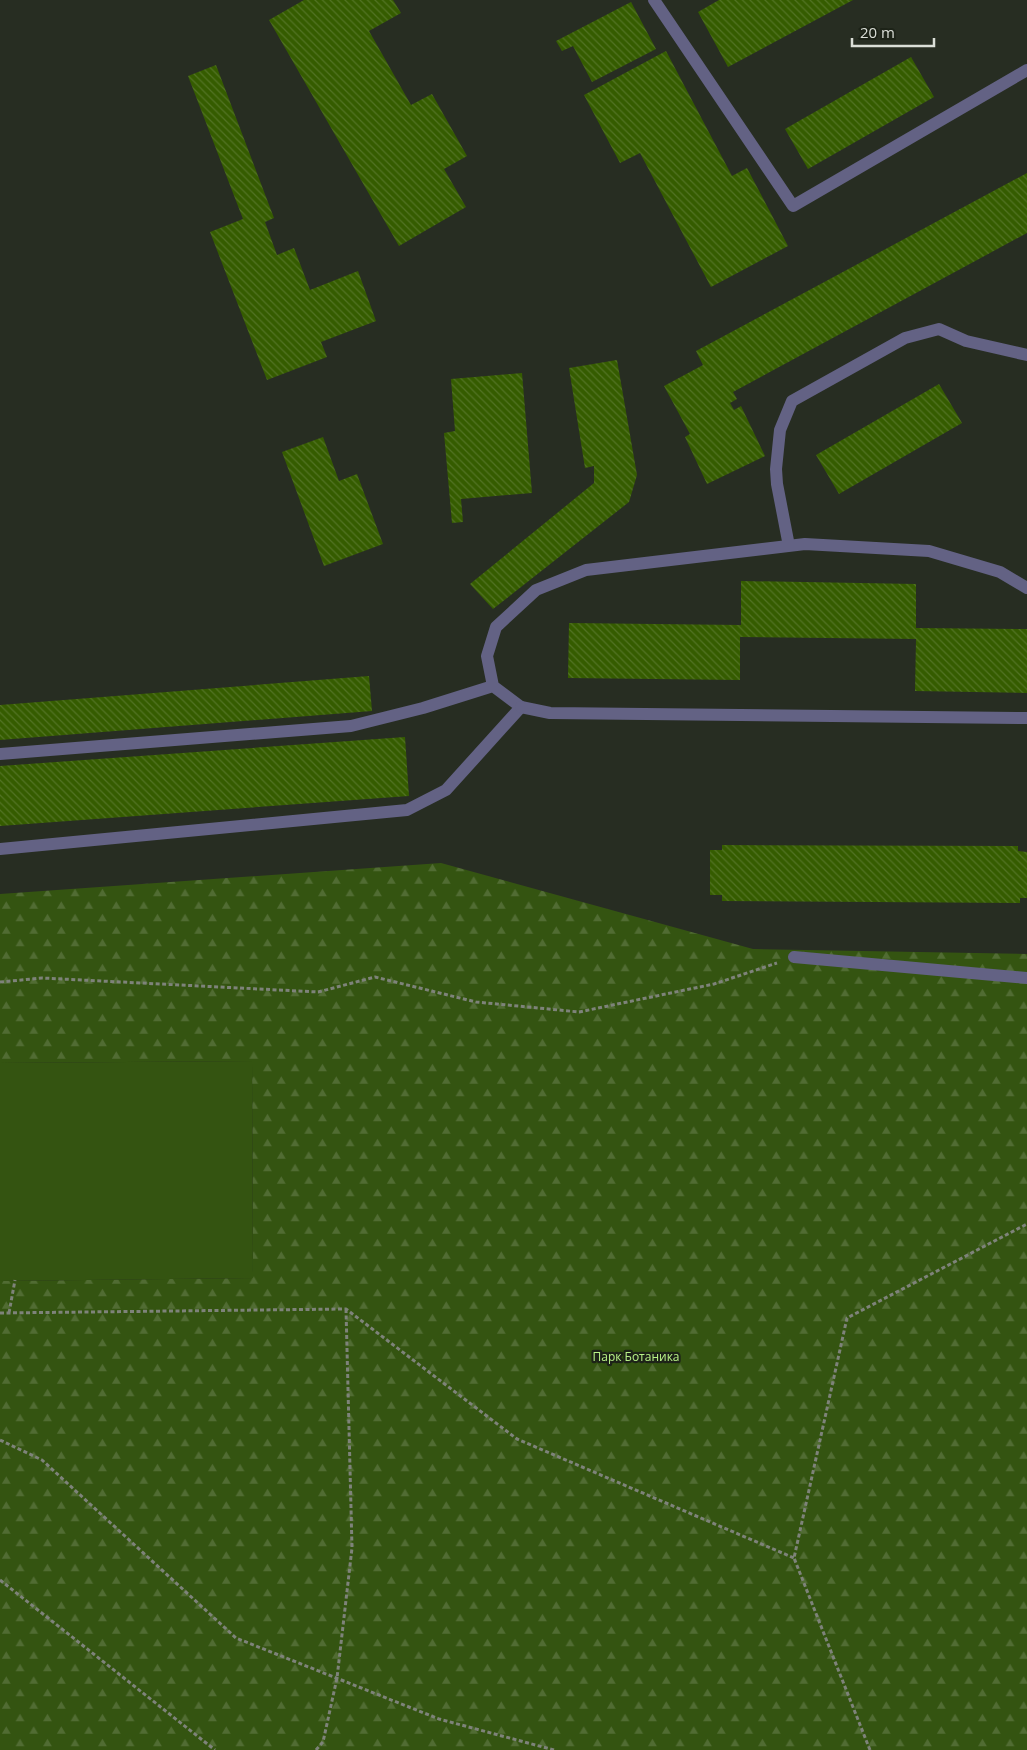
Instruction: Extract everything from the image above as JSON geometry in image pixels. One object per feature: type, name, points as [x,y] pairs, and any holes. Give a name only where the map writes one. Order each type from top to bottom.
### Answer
[{"type":"street","points":[[654,0],[794,206],[1027,70]]},
{"type":"street","points":[[789,546],[777,484],[776,469],[780,430],[792,401],[905,338],[939,330],[966,341],[1027,355]]},
{"type":"street","points":[[1027,588],[1000,572],[929,551],[805,544],[586,570],[536,590],[496,628],[487,656],[494,686],[521,707],[550,713],[1027,718]]},
{"type":"street","points":[[0,754],[351,726],[423,708],[494,686]]},
{"type":"street","points":[[0,849],[407,810],[446,790],[521,707]]},
{"type":"street","points":[[794,958],[1027,978]]},
{"type":"path","points":[[0,982],[42,978],[318,992],[375,977],[476,1002],[579,1012],[714,984],[794,958]]},
{"type":"path","points":[[870,1750],[794,1558],[847,1318],[1027,1224]]},
{"type":"path","points":[[9,1313],[15,1280]]},
{"type":"path","points":[[0,1313],[346,1309],[517,1439],[794,1558]]},
{"type":"path","points":[[316,1750],[323,1742],[337,1678],[352,1548],[346,1309]]},
{"type":"path","points":[[0,1440],[42,1460],[236,1638],[439,1719],[554,1750]]},
{"type":"path","points":[[0,1580],[215,1750]]},
{"type":"green space","name":"Парк Ботаника","points":[[441,863],[753,949],[1027,954],[1027,1750],[0,1750],[0,1281],[253,1278],[252,1061],[0,1063],[0,894]]},
{"type":"green space","points":[[252,1061],[253,1278],[0,1281],[0,1063]]},
{"type":"building","points":[[304,0],[393,0],[401,13],[369,31],[411,105],[432,94],[467,156],[444,169],[466,207],[399,246],[269,20]]},
{"type":"building","points":[[719,0],[853,0],[728,67],[698,12]]},
{"type":"building","points":[[631,2],[656,49],[592,82],[573,46],[562,51],[556,41]]},
{"type":"building","points":[[666,51],[732,176],[747,168],[788,246],[711,287],[640,153],[620,163],[584,95]]},
{"type":"building","points":[[911,57],[934,97],[808,169],[785,129]]},
{"type":"building","points":[[216,65],[274,218],[265,222],[277,255],[294,248],[310,290],[358,271],[376,321],[321,342],[327,357],[267,380],[210,232],[243,219],[188,76]]},
{"type":"building","points":[[1027,173],[1027,233],[733,392],[737,399],[730,403],[734,410],[741,406],[765,456],[707,484],[685,437],[690,434],[664,386],[703,365],[696,351]]},
{"type":"building","points":[[617,360],[637,475],[629,502],[493,609],[470,584],[594,483],[594,466],[585,468],[569,368]]},
{"type":"building","points":[[522,373],[532,493],[461,499],[463,522],[452,523],[444,433],[455,431],[451,379]]},
{"type":"building","points":[[939,384],[962,423],[839,494],[816,455]]},
{"type":"building","points":[[323,437],[339,481],[357,474],[383,544],[324,566],[282,452]]},
{"type":"building","points":[[741,581],[916,584],[916,628],[1027,629],[1027,693],[915,691],[916,639],[740,637],[740,680],[568,678],[569,623],[741,625]]},
{"type":"building","points":[[369,676],[372,711],[0,740],[0,705]]},
{"type":"building","points":[[405,737],[409,796],[0,826],[0,766]]},
{"type":"building","points":[[722,845],[1018,846],[1018,851],[1027,852],[1027,898],[1020,898],[1020,903],[722,901],[722,895],[710,895],[710,850],[722,850]]}]
